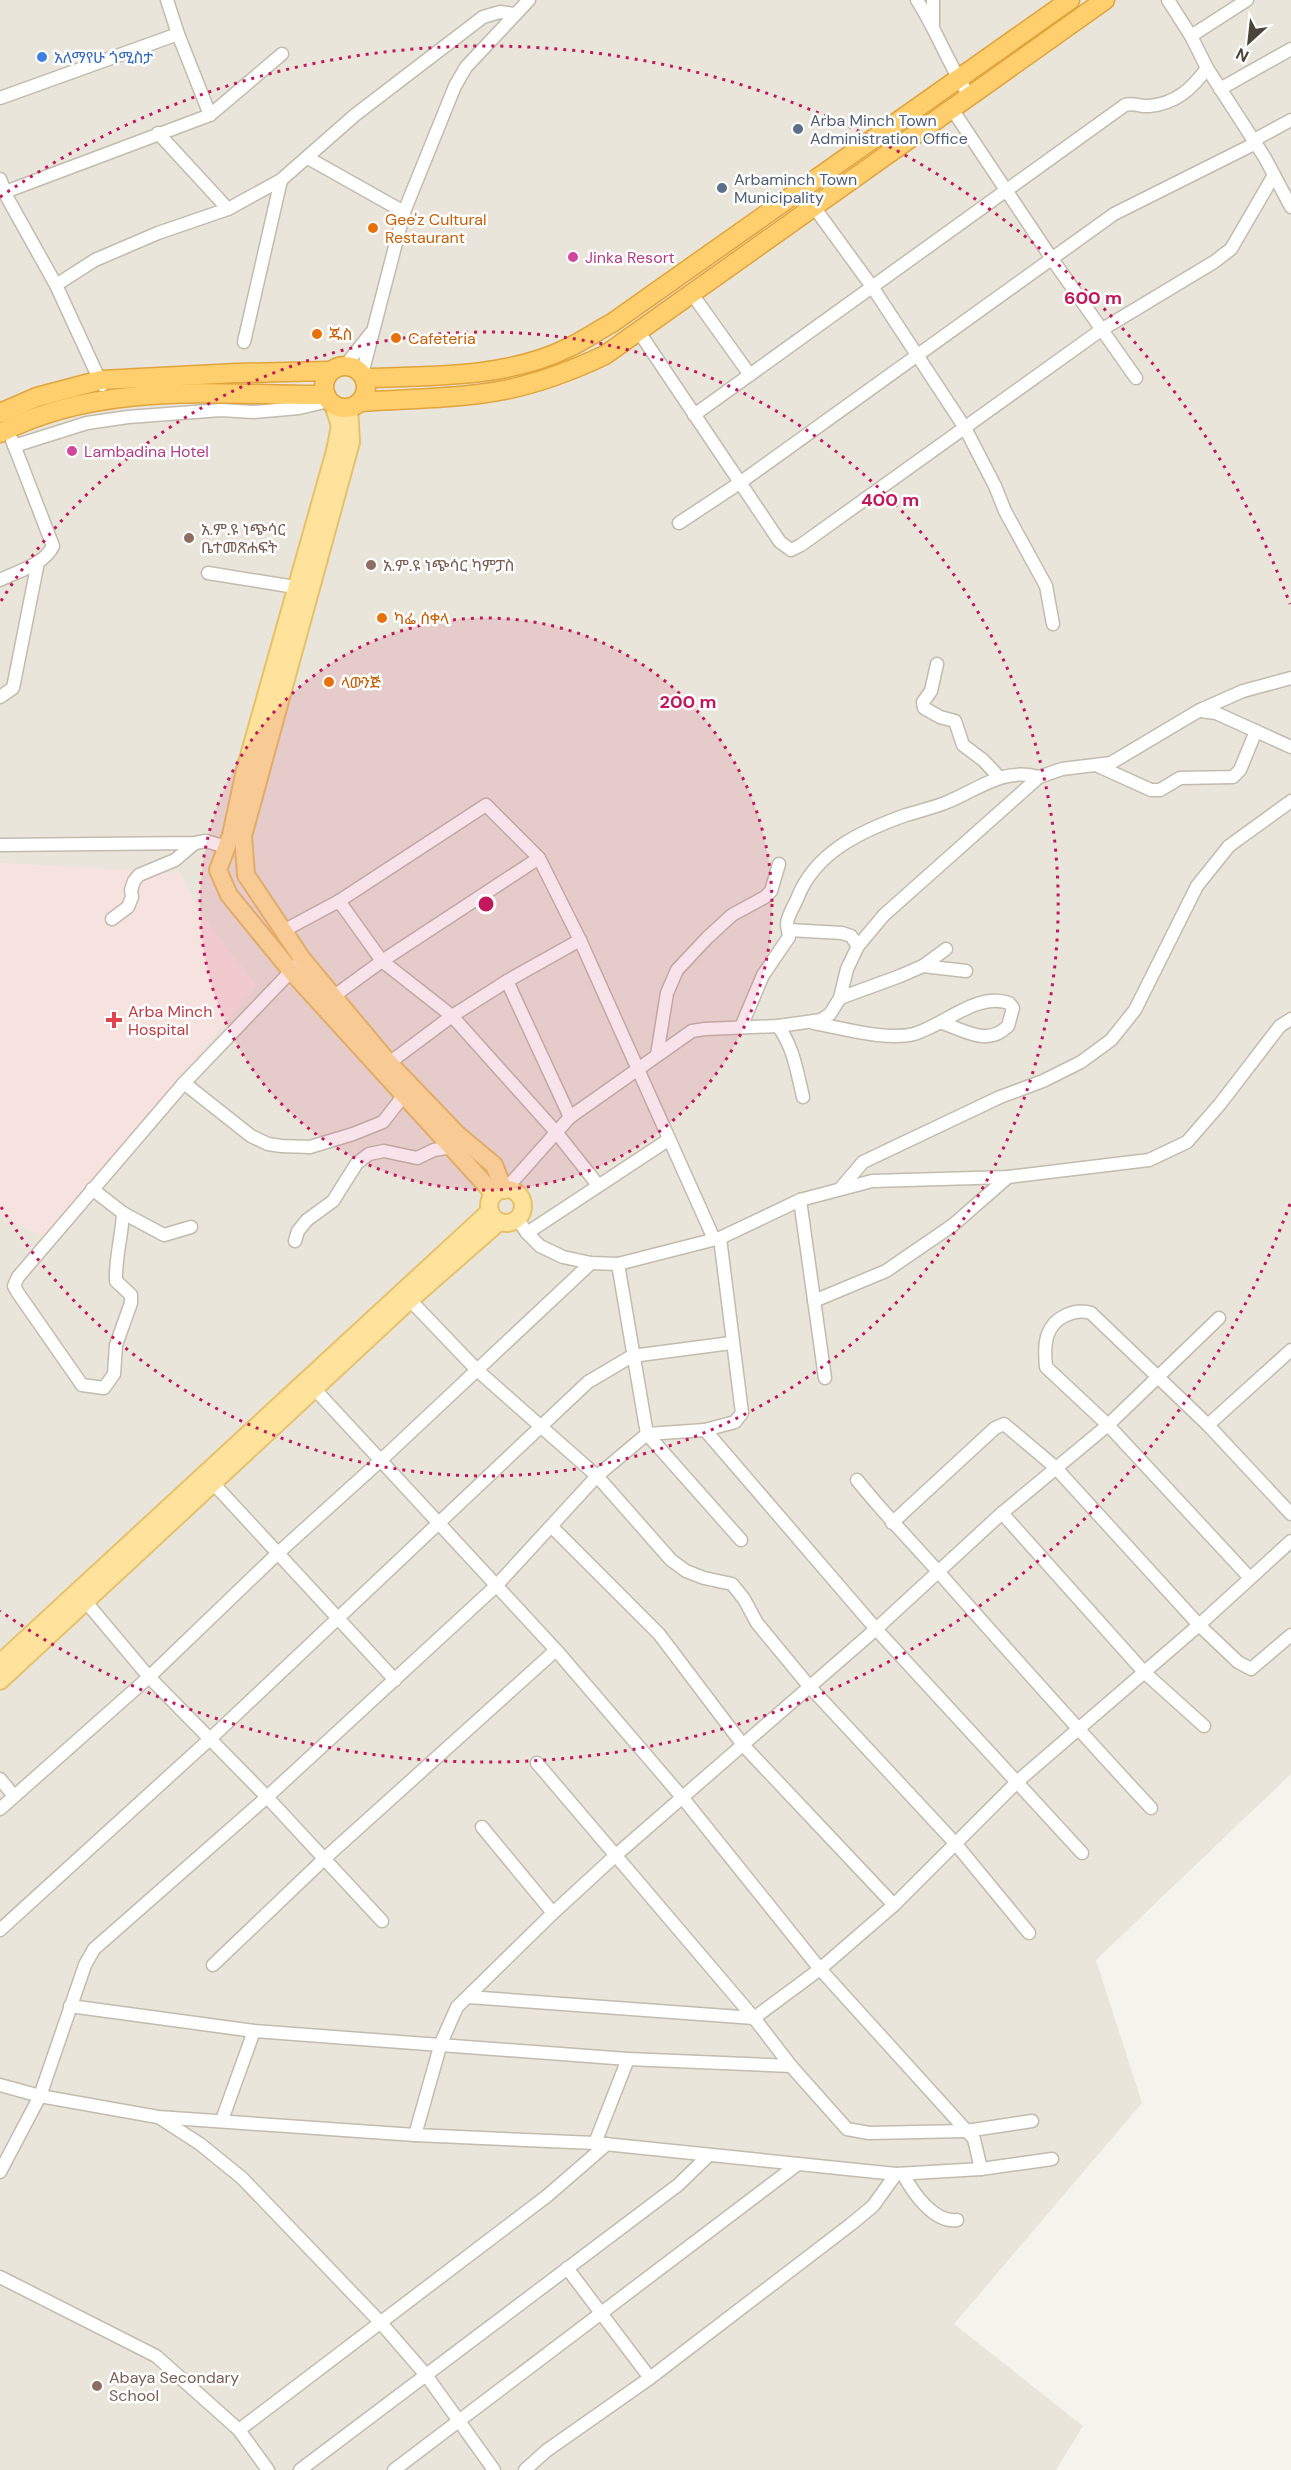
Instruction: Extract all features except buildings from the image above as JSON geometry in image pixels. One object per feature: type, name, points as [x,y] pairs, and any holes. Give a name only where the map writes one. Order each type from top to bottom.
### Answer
[{"type":"highway","points":[[363,376],[487,372],[532,361],[567,349],[612,323],[1070,0]]},
{"type":"highway","points":[[5,430],[56,411],[107,399],[157,394],[339,402],[479,394],[518,387],[565,374],[605,355],[639,332],[1105,0]]},
{"type":"highway","points":[[711,253],[724,271]]},
{"type":"highway","points":[[338,368],[324,382],[339,402]]},
{"type":"highway","points":[[5,430],[37,397],[101,380],[338,368],[358,370],[363,376],[366,391],[339,402]]},
{"type":"main road","points":[[264,731],[295,587],[340,426],[339,402]]},
{"type":"main road","points":[[339,402],[351,442],[253,771],[218,870],[229,895],[297,966],[404,1095],[452,1147],[501,1191],[516,1193],[522,1203],[521,1214],[509,1223],[494,1216],[489,1203],[501,1191]]},
{"type":"main road","points":[[253,771],[243,836],[246,876],[283,931],[297,966],[334,996],[388,1063],[458,1135],[494,1165],[501,1191]]},
{"type":"main road","points":[[0,1680],[213,1483],[310,1384],[410,1300],[494,1216]]},
{"type":"main road","points":[[0,1663],[494,1216]]},
{"type":"street","points":[[167,0],[210,115]]},
{"type":"street","points":[[363,376],[404,213],[455,86],[466,67],[529,0]]},
{"type":"street","points":[[917,0],[933,25],[958,79],[970,97]]},
{"type":"street","points":[[933,0],[933,25]]},
{"type":"street","points":[[1168,0],[1191,36],[1207,69],[1255,142],[1291,207]]},
{"type":"street","points":[[1191,36],[1247,0]]},
{"type":"street","points":[[56,285],[95,260],[158,233],[228,209],[281,180],[355,115],[483,17],[500,12],[514,14]]},
{"type":"street","points":[[0,98],[178,34]]},
{"type":"street","points":[[1220,89],[1291,49]]},
{"type":"street","points":[[4,198],[158,133],[210,115],[282,54]]},
{"type":"street","points":[[694,415],[1125,105],[1130,103],[1154,105],[1175,98],[1188,92],[1207,69]]},
{"type":"street","points":[[952,109],[1052,259],[1136,378]]},
{"type":"street","points":[[679,523],[741,482],[1114,214],[1255,142],[1291,120]]},
{"type":"street","points":[[158,133],[228,209]]},
{"type":"street","points":[[308,158],[404,213]]},
{"type":"street","points":[[639,332],[780,542],[791,550],[1101,330],[1214,262],[1231,249],[1274,175]]},
{"type":"street","points":[[0,179],[4,198],[56,285],[101,380],[107,399]]},
{"type":"street","points":[[244,342],[281,180]]},
{"type":"street","points":[[814,207],[873,288],[965,428],[995,486],[1005,511],[1046,586],[1053,624]]},
{"type":"street","points":[[692,294],[750,375]]},
{"type":"street","points":[[338,368],[375,327]]},
{"type":"street","points":[[0,580],[49,555],[53,546],[5,430],[221,410],[265,411],[339,402]]},
{"type":"street","points":[[0,697],[13,688],[38,562]]},
{"type":"street","points":[[208,573],[295,587]]},
{"type":"street","points":[[937,664],[931,691],[923,702],[924,708],[940,717],[955,721],[963,745],[983,760],[999,777]]},
{"type":"street","points":[[501,1191],[570,1117],[692,1031],[778,1026],[822,1020],[834,1009],[840,998],[847,969],[858,946],[884,915],[1039,777],[1062,769],[1111,763],[1200,710],[1243,692],[1291,678]]},
{"type":"street","points":[[1200,710],[1216,713],[1291,747]]},
{"type":"street","points":[[1098,766],[1151,790],[1160,790],[1180,778],[1233,777],[1240,770],[1256,730]]},
{"type":"street","points":[[741,1027],[763,975],[789,938],[787,924],[804,883],[815,866],[845,842],[905,815],[944,804],[999,777],[1025,773],[1039,777]]},
{"type":"street","points":[[840,1188],[863,1162],[1000,1097],[1043,1081],[1081,1062],[1111,1040],[1135,1010],[1197,886],[1229,846],[1291,801]]},
{"type":"street","points":[[0,2172],[40,2097],[70,2006],[85,1965],[94,1949],[267,1797],[496,1586],[597,1476],[648,1434],[705,1430],[735,1422],[742,1413],[717,1238],[668,1140],[639,1068],[539,858],[486,805],[339,901],[283,931]]},
{"type":"street","points":[[0,845],[206,841],[225,847]]},
{"type":"street","points":[[112,919],[128,907],[134,881],[139,875],[175,860],[195,843]]},
{"type":"street","points":[[334,996],[382,961],[539,858]]},
{"type":"street","points":[[657,1055],[667,993],[677,970],[706,938],[732,915],[765,897],[771,891],[779,864]]},
{"type":"street","points":[[339,901],[382,961],[452,1016],[556,1132],[598,1185]]},
{"type":"street","points":[[789,930],[842,933],[851,936],[858,946]]},
{"type":"street","points":[[388,1063],[452,1016],[507,981],[580,940]]},
{"type":"street","points":[[840,998],[923,966],[946,949]]},
{"type":"street","points":[[123,1213],[116,1281],[131,1295],[131,1303],[116,1346],[114,1374],[104,1388],[92,1388],[82,1385],[14,1286],[18,1276],[184,1083],[297,966]]},
{"type":"street","points":[[923,966],[966,971]]},
{"type":"street","points":[[507,981],[570,1117]]},
{"type":"street","points":[[803,1021],[875,1034],[913,1034],[942,1023],[989,1000],[1000,1000],[1009,1003],[1013,1008],[1008,1026],[994,1036],[984,1037],[942,1023]]},
{"type":"street","points":[[518,1218],[527,1233],[540,1246],[563,1257],[591,1263],[618,1264],[717,1238],[800,1200],[872,1181],[1008,1178],[1149,1160],[1187,1142],[1280,1026],[1291,1019]]},
{"type":"street","points":[[778,1026],[794,1054],[803,1097]]},
{"type":"street","points":[[184,1083],[251,1136],[268,1144],[281,1146],[310,1147],[383,1122],[404,1095]]},
{"type":"street","points":[[527,1233],[668,1140]]},
{"type":"street","points":[[295,1242],[298,1231],[307,1220],[333,1201],[357,1163],[369,1154],[384,1151],[417,1158],[434,1150],[452,1147]]},
{"type":"street","points":[[814,1300],[886,1270],[953,1226],[1008,1178]]},
{"type":"street","points":[[92,1190],[123,1213],[164,1235],[191,1227]]},
{"type":"street","points":[[800,1200],[825,1378]]},
{"type":"street","points":[[0,1809],[149,1677],[277,1554],[380,1461],[591,1263]]},
{"type":"street","points":[[618,1264],[632,1356],[648,1434],[741,1540]]},
{"type":"street","points":[[410,1300],[477,1370],[597,1476],[671,1560],[704,1578],[732,1584],[744,1599],[757,1623],[808,1686],[955,1843],[1029,1933]]},
{"type":"street","points":[[1249,1577],[1108,1425],[1046,1367],[1045,1346],[1048,1331],[1067,1314],[1081,1310],[1091,1313],[1208,1425],[1291,1514]]},
{"type":"street","points":[[415,2134],[441,2043],[457,2007],[615,1855],[876,1629],[1002,1513],[1108,1425],[1219,1318]]},
{"type":"street","points":[[0,1930],[210,1739],[588,1382],[632,1356],[731,1342]]},
{"type":"street","points":[[1208,1425],[1291,1350]]},
{"type":"street","points":[[310,1384],[556,1650],[682,1797],[820,1969],[974,2139],[981,2169]]},
{"type":"street","points":[[892,1523],[995,1428],[1004,1424],[1055,1467],[1199,1625],[1238,1662],[1251,1669],[1291,1635]]},
{"type":"street","points":[[705,1430],[876,1629],[1082,1853]]},
{"type":"street","points":[[857,1480],[892,1523],[939,1572],[1077,1729],[1151,1808]]},
{"type":"street","points":[[213,1483],[395,1680]]},
{"type":"street","points":[[1002,1513],[1144,1672],[1204,1726]]},
{"type":"street","points":[[552,1527],[659,1634],[743,1745],[894,1905]]},
{"type":"street","points":[[468,1996],[754,2018],[820,1969],[894,1905],[1017,1780],[1199,1625],[1249,1577],[1291,1542]]},
{"type":"street","points":[[86,1602],[149,1677],[267,1797],[382,1921]]},
{"type":"street","points":[[213,1965],[324,1858],[556,1650]]},
{"type":"street","points":[[537,1763],[754,2018],[791,2066],[847,2129],[869,2133],[966,2131],[1032,2121]]},
{"type":"street","points":[[0,1779],[14,1796]]},
{"type":"street","points":[[482,1827],[553,1913]]},
{"type":"street","points":[[70,2006],[254,2031],[441,2043],[628,2059],[791,2066]]},
{"type":"street","points":[[222,2120],[254,2031]]},
{"type":"street","points":[[239,2430],[547,2196],[601,2144],[628,2059]]},
{"type":"street","points":[[0,2085],[40,2097],[159,2117],[601,2144],[899,2174],[981,2169],[1052,2159]]},
{"type":"street","points":[[159,2117],[200,2144],[242,2178],[381,2323],[426,2375],[494,2470]]},
{"type":"street","points":[[300,2470],[678,2185],[709,2155]]},
{"type":"street","points":[[394,2470],[798,2164]]},
{"type":"street","points":[[899,2174],[937,2216],[949,2221],[957,2220]]},
{"type":"street","points":[[525,2470],[546,2451],[650,2378],[858,2218],[873,2206],[899,2174]]},
{"type":"street","points":[[567,2268],[650,2378]]},
{"type":"street","points":[[0,2277],[156,2356],[239,2430],[268,2470]]},
{"type":"shaded area","points":[[0,0],[1291,0],[1291,1774],[1096,1960],[1142,2103],[954,2324],[1083,2426],[1056,2470],[0,2470]]},
{"type":"shaded area","name":"Arba Minch Hospital","points":[[0,863],[181,873],[203,917],[257,986],[44,1237],[0,1215]]},
{"type":"place","name":"አለማየሁ ጎሚስታ","points":[[42,57]]},
{"type":"place","name":"Arba Minch Town Administration Office","points":[[798,129]]},
{"type":"place","name":"Arbaminch Town Municipality","points":[[722,188]]},
{"type":"place","name":"Gee'z Cultural Restaurant","points":[[373,228]]},
{"type":"place","name":"Jinka Resort","points":[[573,257]]},
{"type":"place","name":"ጁስ","points":[[317,334]]},
{"type":"place","name":"Cafeteria","points":[[396,338]]},
{"type":"place","name":"Lambadina Hotel","points":[[72,451]]},
{"type":"place","name":"አ.ም.ዩ ነጭሳር ቤተመጽሐፍት","points":[[189,538]]},
{"type":"place","name":"አ.ም.ዩ ነጭሳር ካምፓስ","points":[[371,565]]},
{"type":"place","name":"ካፌ ሰቀላ","points":[[382,618]]},
{"type":"place","name":"ላውንጅ","points":[[329,682]]},
{"type":"place","name":"Arba Minch Hospital","points":[[114,1020]]},
{"type":"place","name":"Abaya Secondary School","points":[[97,2386]]}]
